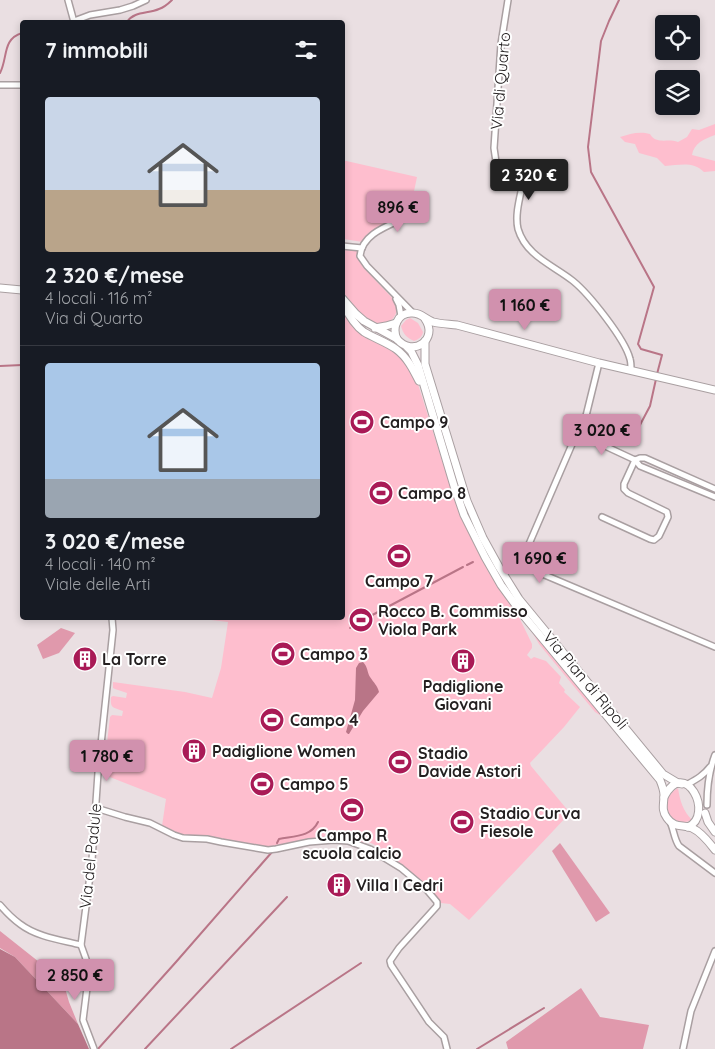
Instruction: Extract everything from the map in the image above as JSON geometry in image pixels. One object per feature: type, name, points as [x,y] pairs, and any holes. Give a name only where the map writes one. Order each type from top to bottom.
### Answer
[{"type":"main road","points":[[0,288],[20,290]]},
{"type":"main road","points":[[345,302],[359,318],[397,339]]},
{"type":"main road","name":"Via Pian di Ripoli","points":[[345,308],[351,318],[364,332],[393,347],[406,359],[424,390]]},
{"type":"main road","points":[[375,328],[386,326],[406,314],[412,312],[425,319],[429,326],[429,332],[425,341],[417,347],[407,347],[401,344],[394,331],[398,319]]},
{"type":"main road","points":[[425,319],[457,325],[599,363],[715,390]]},
{"type":"main road","points":[[429,332],[448,324]]},
{"type":"main road","name":"Via Pian di Ripoli","points":[[425,341],[425,364],[463,490],[476,522],[499,567],[526,607],[664,774],[685,784],[693,785],[700,790],[705,797],[708,822],[715,832]]},
{"type":"main road","name":"Via Pian di Ripoli","points":[[407,347],[417,362],[461,506],[485,558],[501,586],[522,615],[660,780],[664,798],[663,810],[670,821]]},
{"type":"main road","points":[[664,798],[672,787],[685,784]]},
{"type":"main road","points":[[687,827],[699,822],[706,809]]},
{"type":"main road","points":[[670,821],[677,826],[692,828],[703,836],[715,850]]},
{"type":"street","points":[[68,0],[73,20]]},
{"type":"street","points":[[79,20],[90,15],[120,10],[144,0]]},
{"type":"street","name":"Via di Quarto","points":[[508,0],[501,44],[494,148],[498,176],[520,184],[522,187],[517,222],[527,247],[539,259],[574,282],[586,294],[615,330],[630,358],[631,370]]},
{"type":"street","points":[[0,85],[20,85]]},
{"type":"street","points":[[412,312],[361,259],[360,252],[373,234],[413,214]]},
{"type":"street","points":[[345,246],[362,247]]},
{"type":"street","points":[[390,291],[399,304],[398,319]]},
{"type":"street","points":[[599,363],[582,434],[573,442],[528,546],[525,555],[527,562],[540,573],[715,646]]},
{"type":"street","points":[[582,434],[636,460],[640,466],[715,497]]},
{"type":"street","points":[[602,518],[650,539],[654,540],[659,536],[668,517],[667,512],[628,493],[624,489],[624,484],[636,460],[640,458],[645,458],[715,489]]},
{"type":"street","name":"Via del Padule","points":[[81,945],[92,860],[98,775],[113,630],[112,620]]},
{"type":"street","points":[[706,809],[707,787],[715,755]]},
{"type":"street","points":[[685,784],[700,778],[712,764]]},
{"type":"street","points":[[96,808],[125,818],[150,823],[183,838],[207,839],[268,850],[308,842],[348,841],[370,849],[401,868],[426,889],[437,902],[437,906],[399,948],[390,961],[390,965],[429,1022],[444,1037],[447,1049]]},
{"type":"street","points":[[670,821],[679,846],[715,873]]},
{"type":"street","points":[[675,838],[679,831],[687,827]]},
{"type":"street","points":[[0,905],[19,924],[30,930],[81,945],[86,959],[87,973],[83,1020],[94,1049]]},
{"type":"street","points":[[683,1049],[691,1011],[715,952]]},
{"type":"shaded area","points":[[715,124],[715,135],[697,144],[692,155],[715,161],[715,171],[704,172],[695,166],[686,164],[665,166],[657,158],[639,153],[635,144],[625,142],[620,137],[642,133],[650,134],[659,140],[678,142],[687,137],[692,129],[699,130]]},
{"type":"shaded area","points":[[345,161],[417,177],[409,215],[371,233],[363,242],[345,239]]},
{"type":"shaded area","points":[[345,248],[358,248],[359,259],[363,267],[396,302],[397,308],[394,317],[389,322],[383,324],[370,320],[354,306],[345,294]]},
{"type":"shaded area","name":"Rocco B. Commisso Viola Park","points":[[345,314],[354,328],[366,338],[391,350],[401,358],[417,381],[457,506],[489,573],[519,617],[532,644],[532,648],[527,655],[531,659],[534,657],[546,661],[561,677],[559,683],[565,690],[564,692],[580,707],[530,763],[570,813],[469,920],[450,904],[441,903],[431,892],[371,843],[308,840],[275,847],[265,847],[210,836],[183,835],[162,826],[166,799],[102,774],[106,769],[118,770],[119,764],[105,760],[110,717],[112,715],[122,716],[123,711],[113,707],[111,697],[126,698],[127,693],[113,688],[113,682],[185,692],[212,698],[221,668],[228,622],[212,620],[345,620]]},
{"type":"shaded area","points":[[410,318],[418,323],[423,332],[420,338],[414,341],[409,339],[401,326]]},
{"type":"shaded area","points":[[61,628],[75,633],[59,653],[43,659],[37,645]]},
{"type":"shaded area","points":[[531,630],[603,717],[595,712],[539,644]]},
{"type":"shaded area","points":[[363,662],[379,692],[363,711],[348,734],[346,732],[355,700],[356,668],[359,663]]},
{"type":"shaded area","points":[[678,788],[682,806],[692,820],[677,821],[668,812],[668,799],[671,793]]},
{"type":"shaded area","points":[[560,843],[610,913],[596,922],[552,851]]},
{"type":"shaded area","points":[[0,931],[63,981],[78,1024],[15,957],[0,948]]},
{"type":"shaded area","points":[[0,949],[15,957],[78,1024],[89,1049],[0,1049]]},
{"type":"shaded area","points":[[581,988],[600,1017],[649,1025],[643,1049],[508,1049],[506,1042]]},
{"type":"waterway","points":[[128,20],[137,14],[155,11],[172,0]]},
{"type":"waterway","points":[[619,0],[601,41],[588,147],[591,172],[654,287],[638,344],[641,349],[662,355],[657,374]]},
{"type":"waterway","points":[[0,73],[8,44],[20,34]]},
{"type":"waterway","points":[[0,366],[20,365]]},
{"type":"waterway","points":[[631,442],[650,406],[656,379]]},
{"type":"waterway","points":[[467,565],[473,562]]},
{"type":"waterway","points":[[361,621],[463,567]]},
{"type":"waterway","points":[[350,628],[357,623]]},
{"type":"waterway","points":[[277,843],[279,839],[311,831],[318,822]]},
{"type":"waterway","points":[[98,1049],[272,852]]},
{"type":"waterway","points":[[145,1049],[287,897]]},
{"type":"waterway","points":[[231,1049],[361,963]]},
{"type":"waterway","points":[[477,1049],[544,1008]]},
{"type":"place","name":"Campo 9","points":[[362,422]]},
{"type":"place","name":"Campo 8","points":[[381,493]]},
{"type":"place","name":"Campo 7","points":[[399,556]]},
{"type":"place","name":"Rocco B. Commisso Viola Park","points":[[361,620]]},
{"type":"place","name":"Campo 3","points":[[283,654]]},
{"type":"place","name":"La Torre","points":[[85,659]]},
{"type":"place","name":"Padiglione Giovani","points":[[463,661]]},
{"type":"place","name":"Campo 4","points":[[272,720]]},
{"type":"place","name":"Padiglione Women","points":[[194,751]]},
{"type":"place","name":"Stadio Davide Astori","points":[[400,762]]},
{"type":"place","name":"Campo 5","points":[[262,784]]},
{"type":"place","name":"Campo R scuola calcio","points":[[352,810]]},
{"type":"place","name":"Stadio Curva Fiesole","points":[[462,822]]},
{"type":"place","name":"Villa I Cedri","points":[[339,885]]}]
